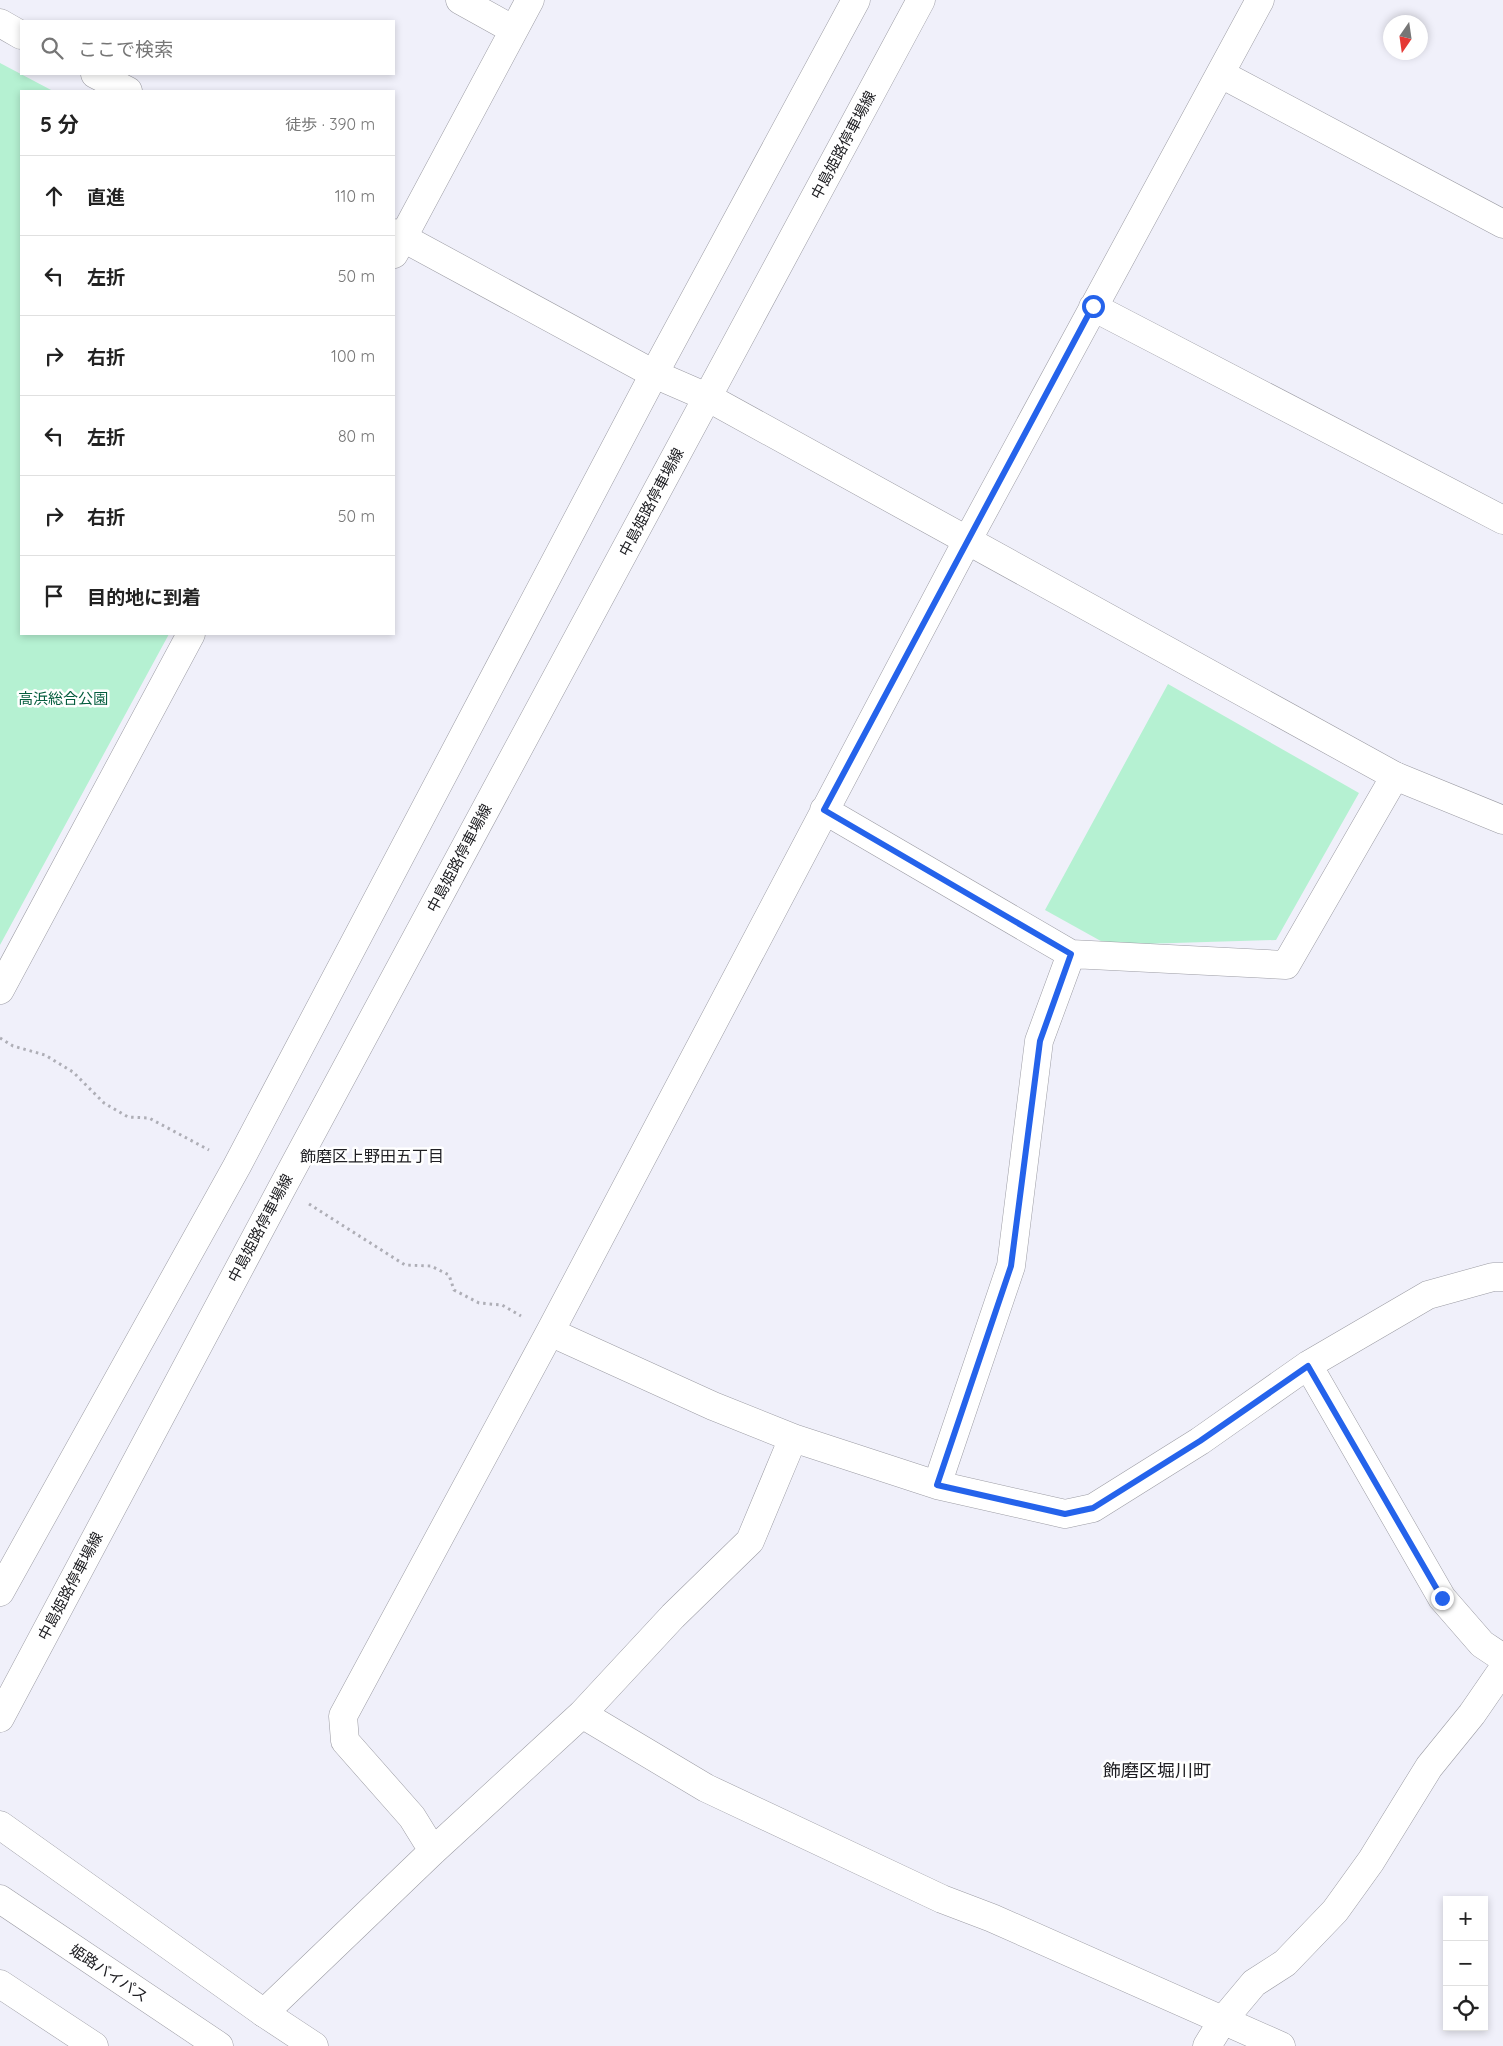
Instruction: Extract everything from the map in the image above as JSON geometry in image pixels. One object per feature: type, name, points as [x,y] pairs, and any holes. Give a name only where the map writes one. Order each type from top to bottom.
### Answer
[{"type":"main road","points":[[460,0],[514,30]]},
{"type":"main road","points":[[530,0],[397,241],[654,374],[707,397],[1396,776],[1503,820]]},
{"type":"main road","points":[[0,1592],[237,1166],[654,374],[856,0]]},
{"type":"main road","name":"中島姫路停車場線","points":[[0,1718],[283,1186],[921,0]]},
{"type":"main road","points":[[432,1851],[412,1817],[345,1741],[344,1716],[550,1332],[967,541],[1260,0]]},
{"type":"main road","points":[[0,24],[20,34]]},
{"type":"main road","points":[[1221,74],[1503,224]]},
{"type":"main road","points":[[97,75],[126,90]]},
{"type":"main road","points":[[1093,306],[1503,520]]},
{"type":"main road","points":[[0,990],[190,635]]},
{"type":"main road","points":[[824,810],[1071,954],[1286,965],[1396,776]]},
{"type":"main road","points":[[937,1485],[1011,1266],[1040,1041],[1071,954]]},
{"type":"main road","points":[[550,1332],[713,1406],[793,1438],[937,1485],[1065,1514],[1093,1508],[1200,1441],[1308,1366],[1428,1295],[1503,1276]]},
{"type":"main road","points":[[1308,1366],[1442,1598],[1482,1644],[1503,1658]]},
{"type":"main road","points":[[264,2013],[432,1851],[582,1714],[673,1616],[750,1541],[793,1438]]},
{"type":"main road","points":[[1206,2046],[1223,2020],[1254,1983],[1285,1962],[1335,1911],[1371,1860],[1429,1767],[1472,1714],[1503,1669]]},
{"type":"main road","points":[[582,1714],[706,1788],[942,1900],[992,1918],[1281,2046]]},
{"type":"main road","points":[[0,1825],[264,2013],[314,2046]]},
{"type":"main road","name":"姫路バイパス","points":[[0,1899],[219,2046]]},
{"type":"main road","points":[[0,1984],[94,2046]]},
{"type":"path","points":[[0,1038],[13,1046],[45,1056],[73,1072],[104,1103],[128,1117],[149,1118],[237,1166]]},
{"type":"path","points":[[283,1186],[351,1232],[405,1264],[431,1266],[449,1275],[454,1290],[479,1303],[502,1305],[550,1332]]},
{"type":"green space","name":"高浜総合公園","points":[[0,63],[51,90],[20,90],[20,635],[168,635],[0,945]]},
{"type":"green space","points":[[1168,684],[1359,793],[1276,940],[1108,945],[1045,910]]},
{"type":"district","name":"飾磨区上野田五丁目","points":[[372,1156]]},
{"type":"district","name":"飾磨区堀川町","points":[[1157,1770]]},
{"type":"route","points":[[1093,306],[824,810],[1071,954],[1040,1041],[1011,1266],[937,1485],[1065,1514],[1093,1508],[1200,1441],[1308,1366],[1442,1598]]}]
